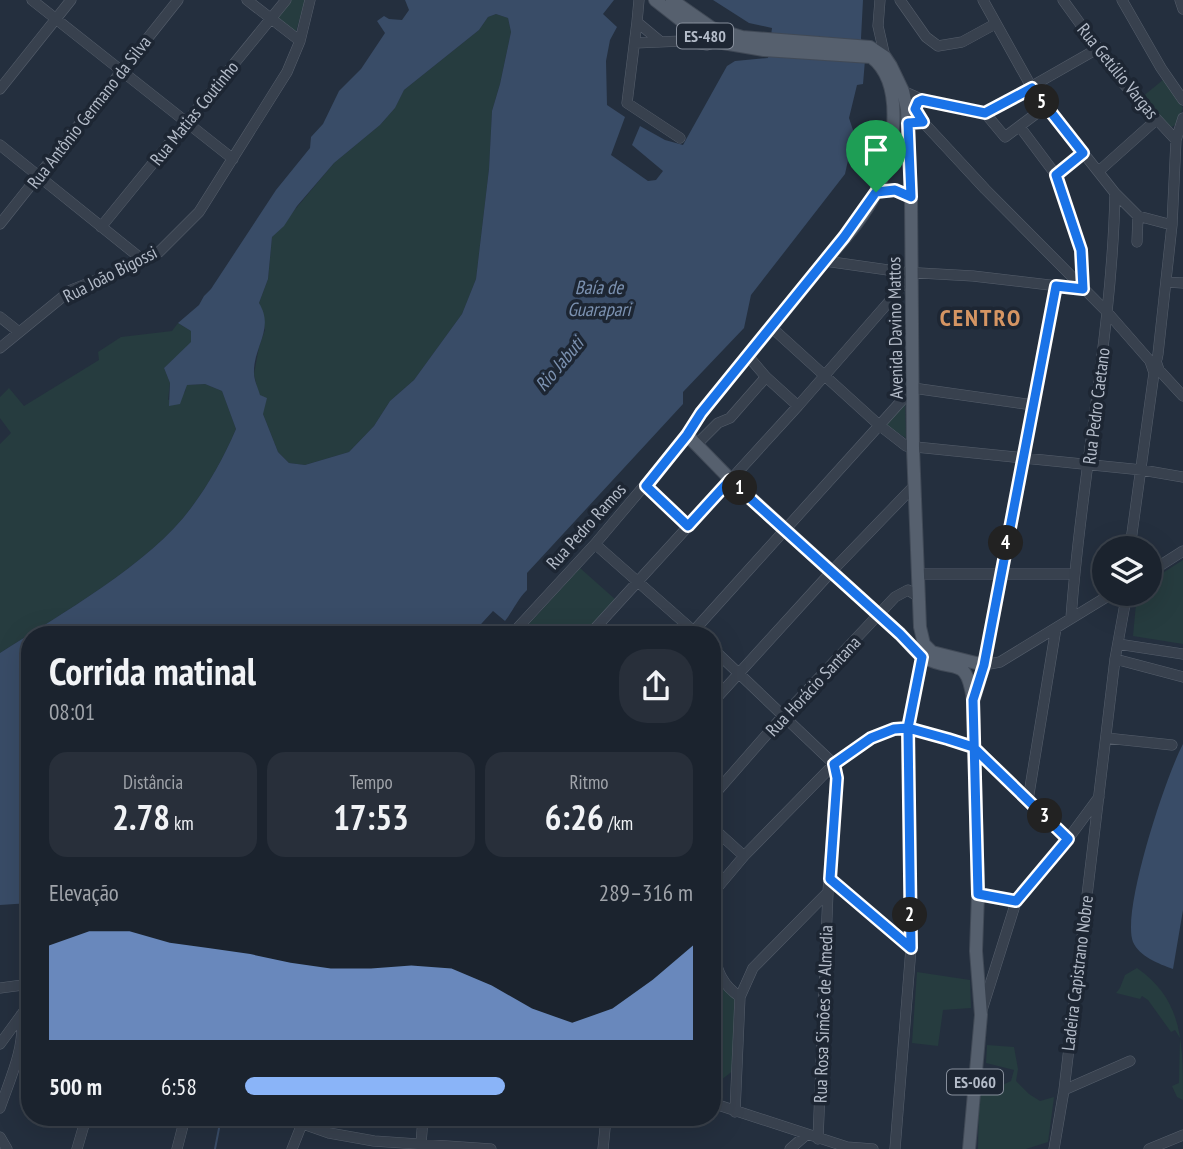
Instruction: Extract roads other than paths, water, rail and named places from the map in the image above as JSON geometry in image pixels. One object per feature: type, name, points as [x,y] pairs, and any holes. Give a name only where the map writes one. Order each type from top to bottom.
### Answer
[{"type":"main road","name":"ES-480","points":[[655,0],[697,33],[717,42],[867,50]]},
{"type":"main road","name":"ES-480","points":[[672,0],[712,28],[765,45]]},
{"type":"main road","name":"Avenida Davino Mattos","points":[[867,50],[885,57],[903,91],[908,123],[913,448],[920,627]]},
{"type":"main road","name":"Rua Pedro Ramos","points":[[687,435],[701,413],[825,261],[876,192],[888,161],[893,135],[893,106],[887,77],[867,50]]},
{"type":"main road","points":[[876,192],[895,190],[911,197]]},
{"type":"main road","name":"ES-060","points":[[687,435],[730,480],[832,571],[922,657],[962,669],[969,679],[973,700],[978,894],[976,951],[981,1015],[969,1149]]},
{"type":"main road","points":[[920,627],[924,644],[932,652],[984,665]]},
{"type":"main road","points":[[905,639],[913,636],[920,627]]},
{"type":"main road","name":"ES-060","points":[[973,700],[984,665]]},
{"type":"street","points":[[32,0],[233,159]]},
{"type":"street","points":[[0,89],[72,0]]},
{"type":"street","name":"Rua Antônio Germano da Silva","points":[[0,224],[178,0]]},
{"type":"street","points":[[247,0],[298,45]]},
{"type":"street","name":"Rua Matias Coutinho","points":[[101,227],[286,0]]},
{"type":"street","name":"Rua João Bigossi","points":[[0,348],[71,290],[144,261],[159,252],[200,212],[287,72],[298,45],[310,0]]},
{"type":"street","points":[[639,0],[626,103],[680,138]]},
{"type":"street","points":[[880,0],[878,26],[885,57]]},
{"type":"street","points":[[983,0],[1045,107],[1118,196],[1138,216],[1172,225]]},
{"type":"street","name":"Rua Getúlio Vargas","points":[[1063,0],[1097,49],[1172,136]]},
{"type":"street","points":[[1122,0],[1183,100]]},
{"type":"street","points":[[1180,0],[1183,9]]},
{"type":"street","points":[[903,3],[926,37],[938,46],[962,42],[995,24]]},
{"type":"street","points":[[637,22],[661,42]]},
{"type":"street","points":[[867,50],[878,26]]},
{"type":"street","points":[[635,43],[682,41],[708,45],[717,42]]},
{"type":"street","points":[[1097,49],[985,113],[922,100],[915,109],[923,122],[985,189],[1108,313],[1183,396]]},
{"type":"street","points":[[903,91],[928,102]]},
{"type":"street","points":[[985,113],[1005,137],[1045,107]]},
{"type":"street","points":[[1099,171],[1156,120]]},
{"type":"street","points":[[908,123],[923,122]]},
{"type":"street","points":[[1132,536],[1167,282],[1172,225],[1172,136],[1181,124]]},
{"type":"street","points":[[1020,127],[1056,175],[1081,250],[1083,289]]},
{"type":"street","points":[[0,145],[144,261]]},
{"type":"street","points":[[1056,175],[1083,153]]},
{"type":"street","name":"Rua Pedro Caetano","points":[[1071,618],[1074,574],[1108,313],[1118,196]]},
{"type":"street","points":[[1137,242],[1138,216]]},
{"type":"street","points":[[825,261],[1083,289]]},
{"type":"street","points":[[597,626],[798,406],[894,296],[911,272]]},
{"type":"street","points":[[1167,282],[1183,283]]},
{"type":"street","points":[[1056,286],[984,665],[1000,662],[1092,606]]},
{"type":"street","points":[[0,317],[19,332]]},
{"type":"street","points":[[771,327],[879,425],[906,446],[1142,470],[1183,477]]},
{"type":"street","points":[[748,356],[766,377],[798,406]]},
{"type":"street","points":[[701,440],[718,423],[730,418],[766,377]]},
{"type":"street","points":[[701,626],[913,388],[1033,404]]},
{"type":"street","name":"Rua Pedro Ramos","points":[[519,626],[646,486],[687,435]]},
{"type":"street","points":[[721,693],[915,485]]},
{"type":"street","points":[[646,486],[688,526]]},
{"type":"street","points":[[595,544],[685,626]]},
{"type":"street","points":[[1162,564],[1183,551]]},
{"type":"street","points":[[919,574],[1074,574]]},
{"type":"street","name":"Rua Horácio Santana","points":[[721,787],[783,716],[904,591],[911,590],[919,597]]},
{"type":"street","name":"Ladeira Capistrano Nobre","points":[[1054,1149],[1064,1090],[1115,659],[1124,606]]},
{"type":"street","points":[[1028,800],[1056,628]]},
{"type":"street","points":[[1118,644],[1183,654]]},
{"type":"street","points":[[1151,667],[1153,651]]},
{"type":"street","points":[[721,656],[834,764]]},
{"type":"street","points":[[895,1149],[911,948],[908,728],[922,657]]},
{"type":"street","points":[[1115,659],[1183,677]]},
{"type":"street","points":[[721,883],[834,764],[883,732],[908,728],[973,747],[1068,839]]},
{"type":"street","points":[[1106,738],[1172,745]]},
{"type":"street","name":"Rua Rosa Simões de Almedia","points":[[818,1139],[828,892],[837,778],[834,764]]},
{"type":"street","points":[[981,1015],[1016,901],[1068,839],[1099,796]]},
{"type":"street","points":[[721,835],[744,856]]},
{"type":"street","points":[[830,879],[911,948]]},
{"type":"street","points":[[735,1112],[740,997],[744,982],[753,968],[828,892]]},
{"type":"street","points":[[978,894],[1016,901]]},
{"type":"street","points":[[721,979],[727,988],[740,997]]},
{"type":"street","points":[[0,988],[21,985]]},
{"type":"street","points":[[0,1044],[21,1015]]},
{"type":"street","points":[[0,1108],[21,1041]]},
{"type":"street","points":[[1064,1090],[1130,1061]]},
{"type":"street","points":[[721,1107],[818,1139],[847,1147],[873,1149]]},
{"type":"street","points":[[77,1149],[84,1126]]},
{"type":"street","points":[[177,1149],[183,1126]]},
{"type":"street","points":[[292,1149],[301,1126]]},
{"type":"street","points":[[308,1126],[352,1137],[491,1149]]},
{"type":"street","points":[[421,1144],[422,1126]]},
{"type":"street","points":[[603,1149],[605,1126]]},
{"type":"street","points":[[790,1149],[806,1135]]},
{"type":"street","points":[[1149,1149],[1183,1135]]},
{"type":"street","points":[[0,1137],[7,1149]]},
{"type":"water","name":"Baía de Guarapari","points":[[405,0],[614,0],[603,14],[617,27],[610,40],[606,61],[607,105],[625,117],[611,155],[648,181],[656,180],[663,171],[632,145],[640,126],[665,140],[683,145],[727,66],[735,61],[768,58],[772,28],[749,23],[713,0],[863,0],[863,84],[857,85],[849,118],[854,133],[845,174],[751,295],[744,328],[683,392],[683,404],[527,573],[527,590],[505,621],[493,611],[479,626],[43,626],[102,587],[152,549],[173,529],[204,489],[236,429],[222,391],[205,384],[187,385],[180,404],[169,406],[170,383],[164,368],[191,342],[191,331],[178,323],[199,305],[276,190],[310,148],[311,137],[323,124],[339,91],[361,69],[385,33],[377,21],[384,16],[402,20],[409,10]],"holes":[[[496,14],[508,18],[511,32],[492,111],[489,169],[476,279],[462,314],[414,380],[390,401],[374,426],[349,452],[305,465],[289,463],[278,452],[263,414],[267,398],[260,395],[254,376],[265,321],[259,303],[268,279],[272,237],[284,226],[297,206],[334,163],[380,125],[395,108],[404,90],[479,30],[488,17]]]},
{"type":"water","name":"Baía de Guarapari","points":[[21,640],[21,904],[0,905],[0,653]]},
{"type":"water","points":[[1183,744],[1183,910],[1173,969],[1156,962],[1136,947],[1131,926],[1133,902],[1147,843],[1166,784]]},
{"type":"waterway","points":[[215,1149],[219,1126]]},
{"type":"district","name":"CENTRO","points":[[981,317]]},
{"type":"water label","name":"Rio Jabuti","points":[[559,364]]}]
